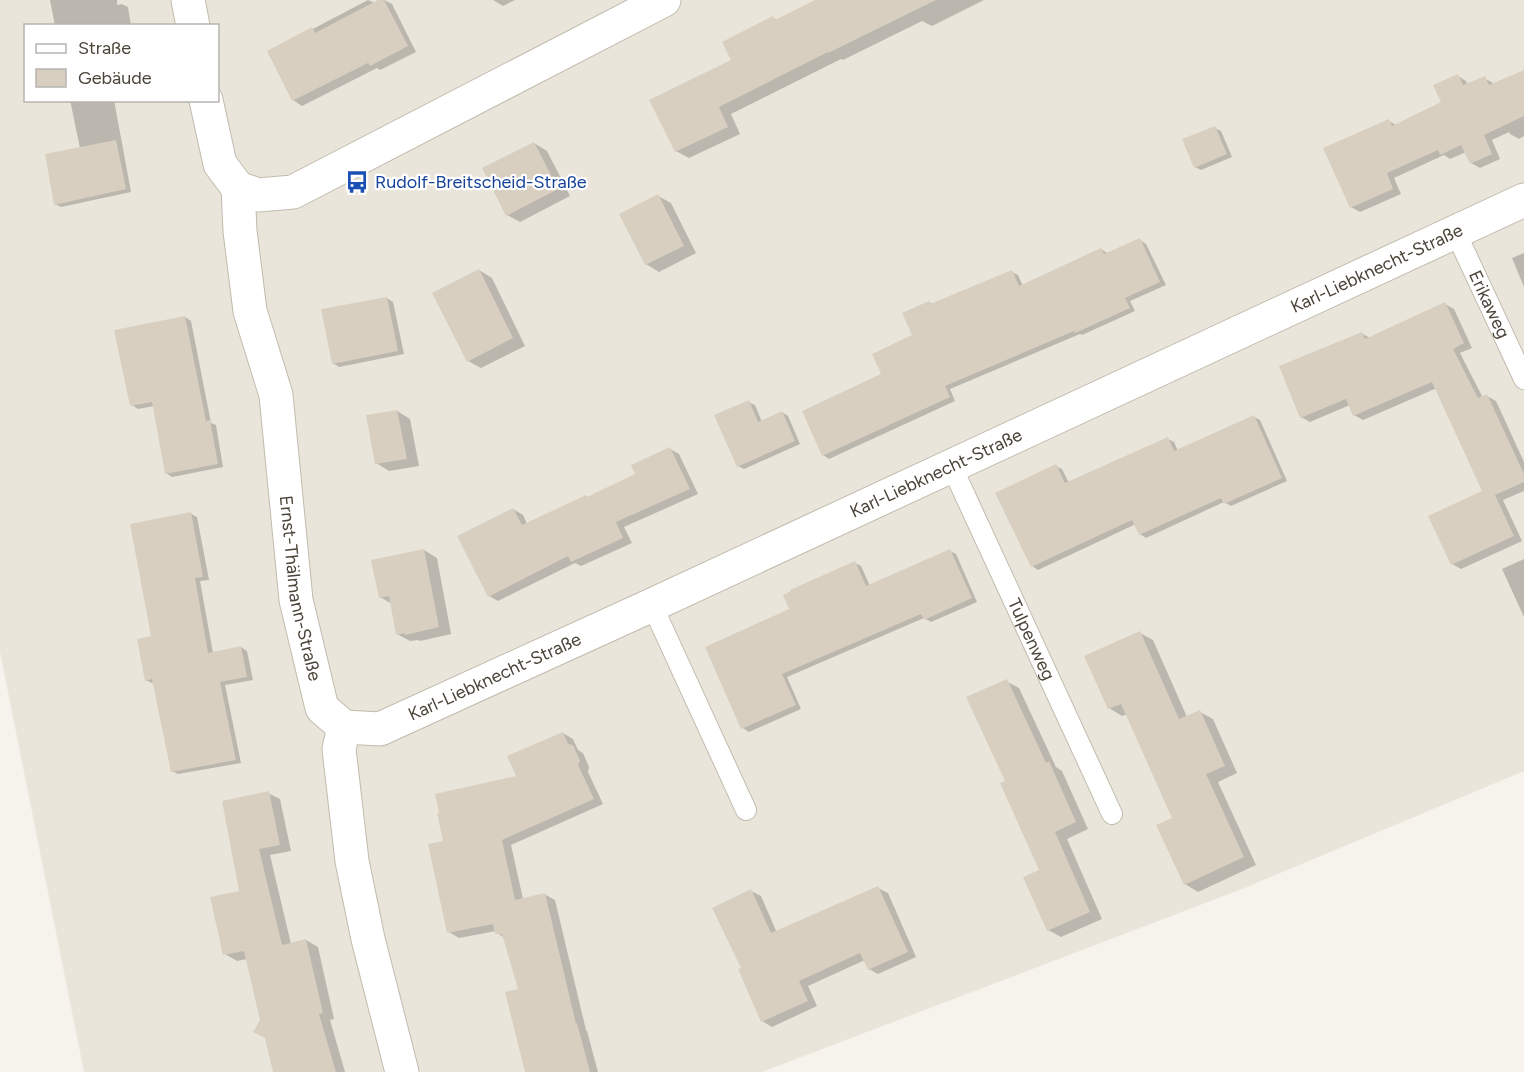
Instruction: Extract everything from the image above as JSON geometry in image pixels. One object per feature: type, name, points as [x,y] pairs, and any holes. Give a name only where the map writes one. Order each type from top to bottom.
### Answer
[{"type":"street","points":[[188,0],[193,24]]},
{"type":"street","points":[[207,102],[220,164],[238,188],[258,195],[293,192],[664,0]]},
{"type":"street","name":"Ernst-Thälmann-Straße","points":[[238,188],[240,231],[250,311],[276,395],[296,600],[322,708],[344,727]]},
{"type":"street","name":"Karl-Liebknecht-Straße","points":[[344,727],[380,729],[1524,200]]},
{"type":"street","points":[[344,727],[339,749],[354,873],[368,939],[402,1072]]},
{"type":"lane","name":"Erikaweg","points":[[1455,231],[1524,379]]},
{"type":"lane","name":"Tulpenweg","points":[[951,465],[1112,814]]},
{"type":"lane","points":[[652,605],[746,810]]},
{"type":"shaded area","points":[[0,0],[1524,0],[1524,771],[1242,889],[762,1072],[84,1072],[0,652]]},
{"type":"building","points":[[378,0],[384,0],[408,46],[292,101],[267,51],[312,27],[315,33]]},
{"type":"building","points":[[815,0],[936,0],[719,107],[728,127],[675,152],[649,100],[731,60],[722,42],[773,16],[775,20]]},
{"type":"building","points":[[1524,70],[1524,116],[1484,135],[1492,154],[1470,164],[1461,145],[1440,155],[1438,150],[1387,173],[1393,189],[1350,208],[1323,148],[1389,119],[1392,126],[1441,102],[1433,85],[1458,74],[1463,85],[1485,76],[1489,85]]},
{"type":"building","points":[[1215,126],[1227,154],[1194,168],[1182,139]]},
{"type":"building","points":[[116,140],[126,189],[54,205],[45,154]]},
{"type":"building","points":[[534,142],[558,189],[506,216],[482,168]]},
{"type":"building","points":[[658,194],[684,246],[645,265],[619,214]]},
{"type":"building","points":[[1140,238],[1160,282],[1125,298],[1130,308],[945,386],[950,397],[822,456],[802,411],[881,374],[872,354],[912,335],[902,313],[929,301],[930,304],[1012,270],[1019,286],[1101,248],[1104,254]]},
{"type":"building","points":[[479,269],[513,338],[467,362],[432,293]]},
{"type":"building","points":[[387,297],[398,351],[332,364],[321,309]]},
{"type":"building","points":[[1445,302],[1464,343],[1453,349],[1478,398],[1487,394],[1524,474],[1524,482],[1495,495],[1514,536],[1451,565],[1428,516],[1482,491],[1432,382],[1353,416],[1346,399],[1300,418],[1279,366],[1362,332],[1365,339]]},
{"type":"building","points":[[185,316],[206,421],[210,420],[218,464],[165,474],[152,402],[130,406],[114,330]]},
{"type":"building","points":[[749,400],[758,422],[782,411],[795,441],[737,467],[714,415]]},
{"type":"building","points":[[397,410],[407,459],[375,464],[366,415]]},
{"type":"building","points":[[1254,415],[1282,478],[1224,504],[1221,498],[1139,535],[1132,520],[1031,567],[995,493],[1056,464],[1065,483],[1168,437],[1174,451]]},
{"type":"building","points":[[670,447],[690,489],[616,522],[623,538],[571,562],[568,556],[488,597],[457,536],[513,508],[522,525],[635,474],[631,465]]},
{"type":"building","points":[[191,512],[203,577],[195,578],[208,653],[241,646],[247,677],[220,682],[236,760],[171,772],[152,679],[145,681],[137,639],[151,636],[130,524]]},
{"type":"building","points":[[424,549],[439,627],[396,635],[389,596],[379,598],[371,560]]},
{"type":"building","points":[[950,549],[972,598],[924,620],[921,614],[782,674],[796,705],[741,729],[705,647],[789,609],[783,595],[855,561],[866,586]]},
{"type":"building","points":[[1140,631],[1179,719],[1200,710],[1225,766],[1206,774],[1244,857],[1184,885],[1156,825],[1172,818],[1121,704],[1108,709],[1084,656]]},
{"type":"building","points":[[1007,679],[1046,763],[1049,761],[1076,822],[1055,832],[1090,912],[1047,931],[1023,877],[1039,870],[1000,783],[1005,781],[966,697]]},
{"type":"building","points":[[563,732],[568,744],[573,745],[580,761],[578,765],[594,799],[502,840],[515,900],[545,893],[576,1024],[590,1072],[525,1072],[505,992],[518,989],[502,934],[495,934],[493,924],[447,933],[428,844],[443,841],[435,794],[516,776],[507,756]]},
{"type":"building","points":[[269,791],[280,845],[259,849],[282,945],[306,939],[323,1013],[319,1014],[336,1072],[273,1072],[265,1038],[253,1032],[260,1020],[244,951],[223,955],[210,897],[239,891],[222,801]]},
{"type":"building","points":[[878,886],[908,952],[868,970],[860,953],[799,981],[808,1001],[761,1022],[738,969],[741,968],[712,908],[751,889],[771,933]]},
{"type":"place","name":"Rudolf-Breitscheid-Straße","points":[[357,182]]}]
